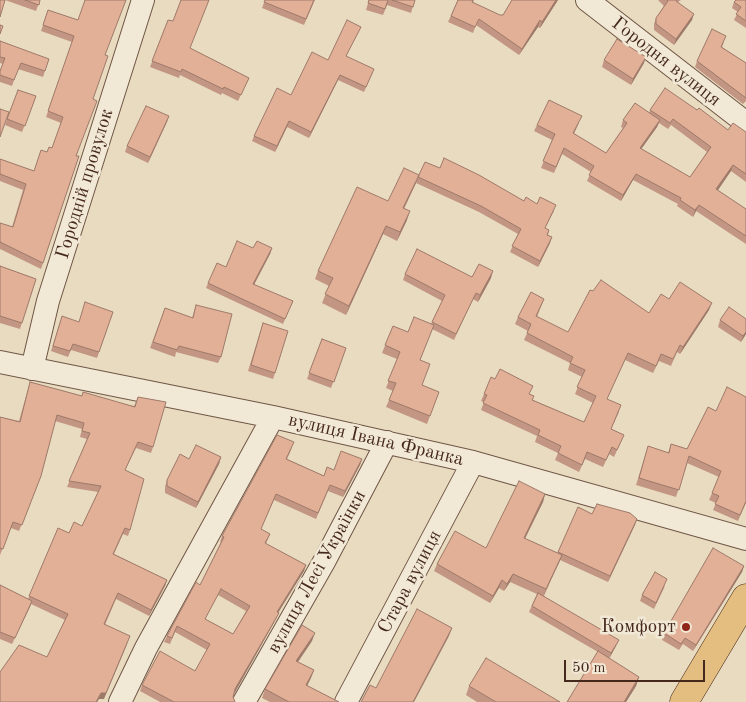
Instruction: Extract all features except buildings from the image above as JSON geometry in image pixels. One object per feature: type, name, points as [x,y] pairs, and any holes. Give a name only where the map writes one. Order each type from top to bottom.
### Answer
[{"type":"main road","points":[[684,702],[746,598]]},
{"type":"street","name":"Городній провулок","points":[[32,369],[48,301],[143,0]]},
{"type":"street","name":"Городня вулиця","points":[[587,0],[746,123]]},
{"type":"street","name":"вулиця Івана Франка","points":[[0,362],[387,442],[473,462],[746,539]]},
{"type":"street","points":[[120,702],[146,648],[273,418]]},
{"type":"street","name":"вулиця Лесі Українки","points":[[244,702],[325,560],[387,442]]},
{"type":"street","name":"Стара вулиця","points":[[346,702],[473,462]]},
{"type":"place","name":"Комфорт","points":[[686,627]]}]
